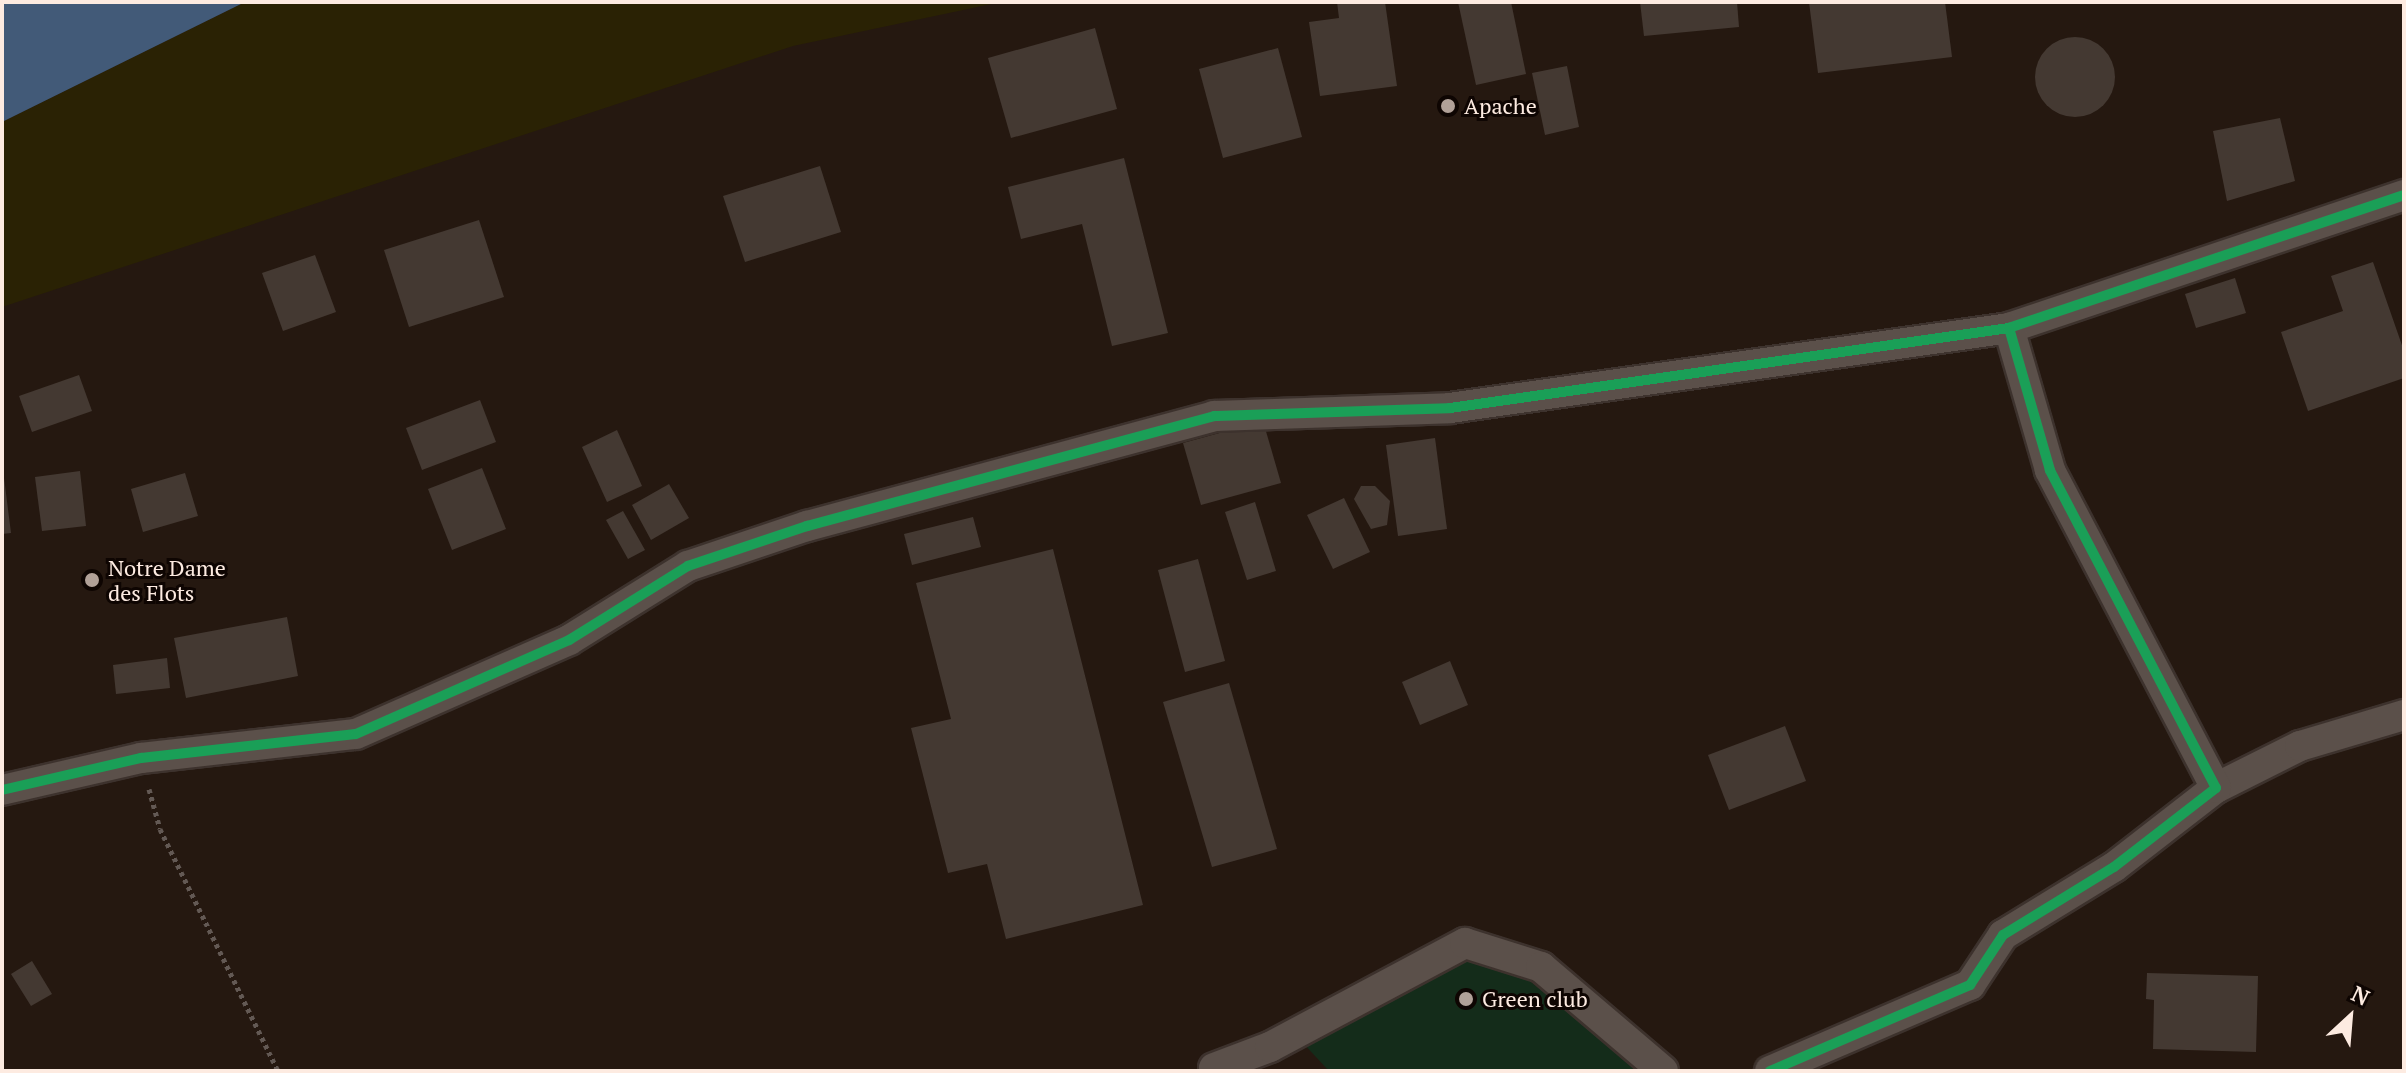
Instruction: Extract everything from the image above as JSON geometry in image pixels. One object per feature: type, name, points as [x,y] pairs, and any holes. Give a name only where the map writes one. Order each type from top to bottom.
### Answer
[{"type":"street","points":[[2,790],[141,758],[356,734],[569,640],[688,566],[807,526],[1214,416],[1450,408],[2009,328],[2404,195]]},
{"type":"street","points":[[2009,328],[2050,470],[2216,788]]},
{"type":"street","points":[[1770,1071],[1970,985],[2003,935],[2114,867],[2216,788],[2300,746],[2404,715]]},
{"type":"street","points":[[1214,1068],[1270,1047],[1465,943],[1541,967],[1663,1071]]},
{"type":"path","points":[[141,758],[160,829],[278,1071]]},
{"type":"green space","name":"Green club","points":[[1464,955],[1520,973],[1641,1071],[1329,1071],[1301,1041]]},
{"type":"sand","points":[[245,2],[1001,2],[793,46],[2,307],[2,122]]},
{"type":"water","points":[[2,2],[245,2],[2,122]]},
{"type":"building","points":[[1337,2],[1385,2],[1397,86],[1320,96],[1309,22],[1339,18]]},
{"type":"building","points":[[1458,2],[1511,2],[1526,74],[1476,85]]},
{"type":"building","points":[[1640,2],[1737,2],[1739,27],[1644,36]]},
{"type":"building","points":[[1809,2],[1945,2],[1952,57],[1818,73]]},
{"type":"building","points":[[1095,28],[1117,109],[1011,138],[988,58]]},
{"type":"building","points":[[2067,37],[2083,37],[2104,48],[2115,69],[2115,85],[2104,106],[2083,117],[2067,117],[2053,111],[2041,99],[2035,85],[2035,69],[2041,55],[2053,43]]},
{"type":"building","points":[[1278,48],[1302,137],[1223,158],[1199,69]]},
{"type":"building","points":[[1567,66],[1579,127],[1545,135],[1532,73]]},
{"type":"building","points":[[2280,118],[2295,181],[2227,201],[2213,131]]},
{"type":"building","points":[[1124,158],[1168,333],[1112,346],[1082,224],[1021,239],[1008,187]]},
{"type":"building","points":[[820,166],[841,232],[745,262],[723,196]]},
{"type":"building","points":[[479,220],[504,297],[409,327],[384,250]]},
{"type":"building","points":[[315,255],[336,312],[283,331],[262,273]]},
{"type":"building","points":[[2373,262],[2404,351],[2404,378],[2308,411],[2281,332],[2343,311],[2331,276]]},
{"type":"building","points":[[2235,278],[2246,313],[2196,328],[2185,294]]},
{"type":"building","points":[[79,375],[92,411],[32,432],[19,396]]},
{"type":"building","points":[[480,400],[496,442],[422,470],[406,428]]},
{"type":"building","points":[[1263,421],[1281,483],[1201,505],[1183,443]]},
{"type":"building","points":[[617,430],[642,486],[607,502],[582,447]]},
{"type":"building","points":[[1435,438],[1447,529],[1398,536],[1386,445]]},
{"type":"building","points":[[2,462],[11,533],[2,534]]},
{"type":"building","points":[[482,468],[506,529],[452,550],[428,489]]},
{"type":"building","points":[[80,471],[86,526],[42,531],[35,477]]},
{"type":"building","points":[[185,473],[198,516],[143,532],[131,489]]},
{"type":"building","points":[[669,484],[689,518],[651,540],[632,505]]},
{"type":"building","points":[[1361,486],[1375,486],[1390,501],[1387,525],[1371,529],[1354,499]]},
{"type":"building","points":[[1344,498],[1370,552],[1333,569],[1307,515]]},
{"type":"building","points":[[1255,502],[1276,571],[1247,580],[1225,512]]},
{"type":"building","points":[[623,511],[645,550],[628,559],[606,520]]},
{"type":"building","points":[[973,517],[981,547],[912,565],[904,534]]},
{"type":"building","points":[[1053,549],[1143,905],[1006,939],[987,864],[948,873],[911,728],[951,719],[916,583]]},
{"type":"building","points":[[1198,559],[1225,661],[1185,672],[1158,570]]},
{"type":"building","points":[[287,617],[298,676],[186,698],[174,638]]},
{"type":"building","points":[[167,658],[170,688],[116,694],[113,665]]},
{"type":"building","points":[[1450,661],[1468,705],[1420,725],[1402,682]]},
{"type":"building","points":[[1229,683],[1277,849],[1212,867],[1163,702]]},
{"type":"building","points":[[1785,726],[1806,781],[1729,810],[1708,755]]},
{"type":"building","points":[[32,961],[52,994],[31,1006],[11,974]]},
{"type":"building","points":[[2147,973],[2258,976],[2256,1052],[2153,1049],[2154,1000],[2146,999]]},
{"type":"cycle path","points":[[2,790],[141,758],[356,734],[569,640],[688,566],[807,526],[1214,416],[1450,408],[2009,328],[2404,195]]},
{"type":"cycle path","points":[[1770,1071],[1970,985],[2003,935],[2114,867],[2216,788],[2050,470],[2009,328]]},
{"type":"place","name":"Apache","points":[[1448,106]]},
{"type":"place","name":"Notre Dame des Flots","points":[[92,580]]},
{"type":"place","name":"Green club","points":[[1466,999]]}]
